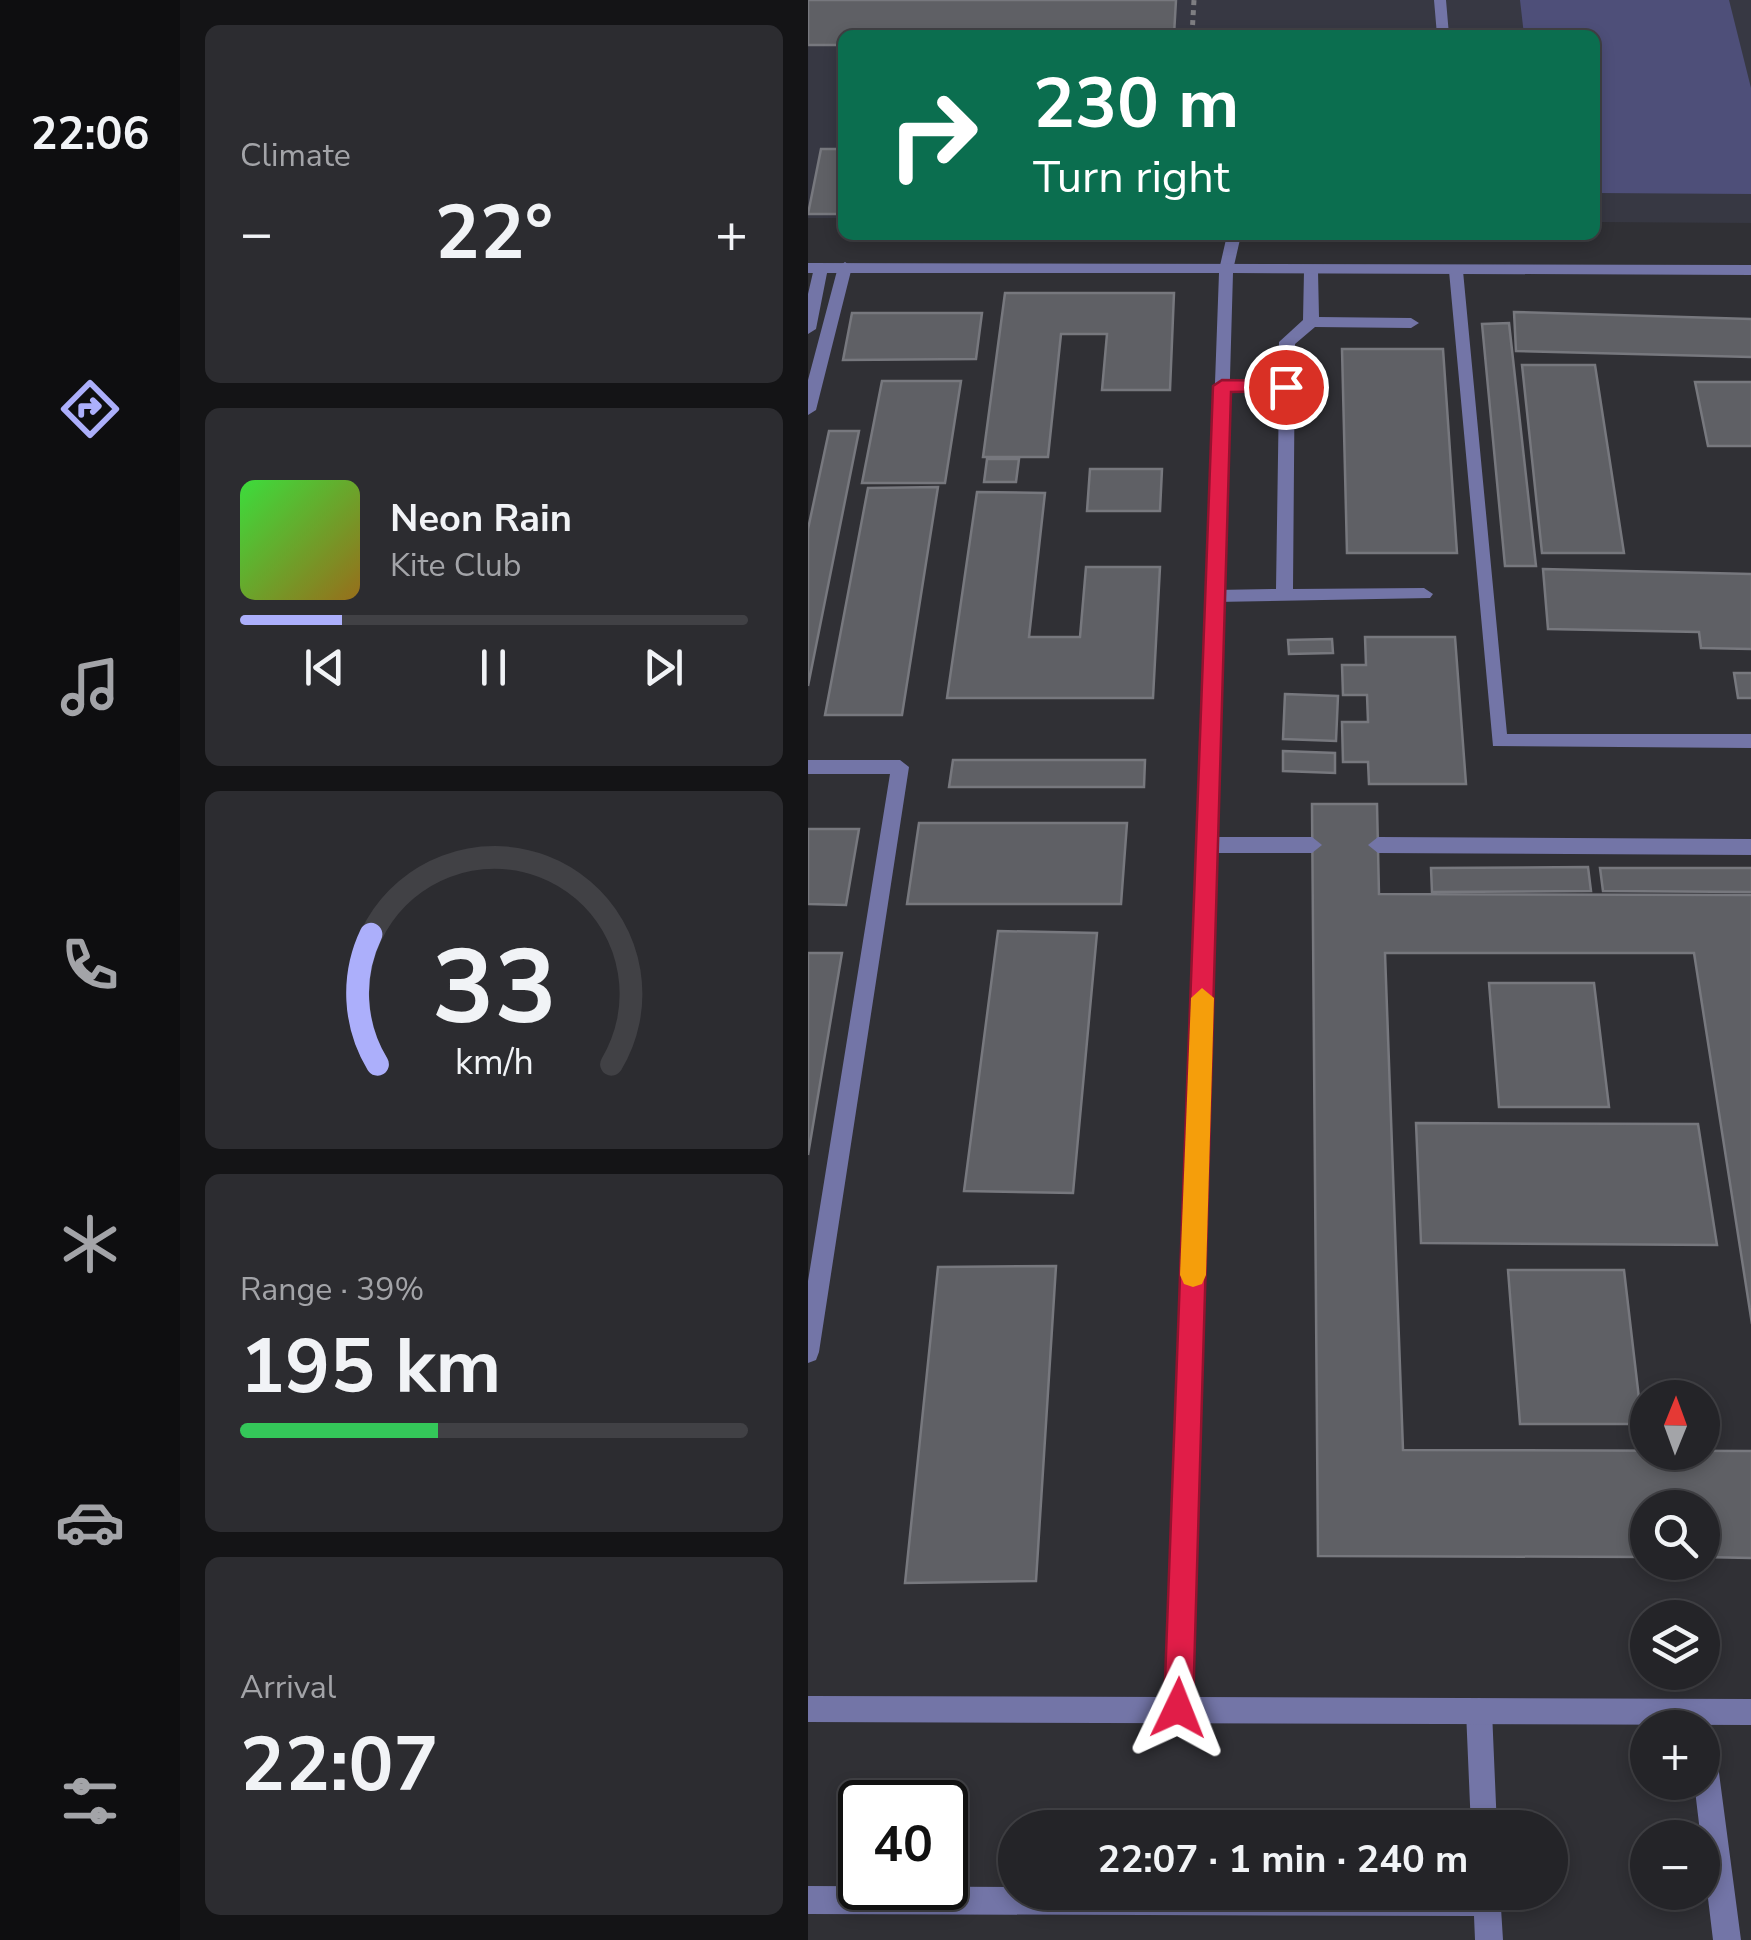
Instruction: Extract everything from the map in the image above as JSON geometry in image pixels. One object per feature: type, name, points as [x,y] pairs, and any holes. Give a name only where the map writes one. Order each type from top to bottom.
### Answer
[{"type":"street","points":[[1440,0],[1443,30]]},
{"type":"street","points":[[1178,1708],[1226,270],[1233,240]]},
{"type":"street","points":[[808,328],[814,268],[1752,270]]},
{"type":"street","points":[[808,403],[844,268]]},
{"type":"street","points":[[1456,270],[1499,741],[1752,741]]},
{"type":"street","points":[[1311,271],[1311,322]]},
{"type":"street","points":[[1284,595],[1287,342],[1311,322],[1412,323]]},
{"type":"street","points":[[1222,386],[1286,387]]},
{"type":"street","points":[[1216,596],[1424,594]]},
{"type":"street","points":[[808,767],[900,767],[808,1352]]},
{"type":"street","points":[[1207,845],[1312,845]]},
{"type":"street","points":[[1378,845],[1752,847]]},
{"type":"street","points":[[808,1709],[1478,1710],[1630,1717]]},
{"type":"street","points":[[1478,1710],[1483,1810]]},
{"type":"street","points":[[1720,1717],[1752,1712]]},
{"type":"street","points":[[1709,1800],[1727,1940]]},
{"type":"street","points":[[808,1900],[998,1899]]},
{"type":"street","points":[[1487,1910],[1489,1940]]},
{"type":"path","points":[[1192,30],[1194,0]]},
{"type":"shaded area","points":[[808,0],[1751,0],[1751,223],[1600,222],[1600,30],[838,30],[838,218],[808,218]]},
{"type":"shaded area","points":[[1520,0],[1729,0],[1751,88],[1751,194],[1600,193],[1600,30],[1523,30]]},
{"type":"building","points":[[808,0],[1176,0],[1174,30],[838,30],[838,45],[808,45]]},
{"type":"building","points":[[821,149],[838,149],[838,214],[808,214]]},
{"type":"building","points":[[1005,293],[1174,293],[1170,390],[1102,390],[1107,334],[1061,334],[1048,457],[983,457]]},
{"type":"building","points":[[1514,312],[1752,319],[1752,357],[1516,351]]},
{"type":"building","points":[[852,313],[982,313],[976,359],[843,360]]},
{"type":"building","points":[[1509,323],[1536,566],[1505,566],[1482,324]]},
{"type":"building","points":[[1342,349],[1443,349],[1457,553],[1347,553]]},
{"type":"building","points":[[1522,365],[1595,365],[1624,553],[1542,553]]},
{"type":"building","points":[[882,381],[961,381],[945,483],[862,483]]},
{"type":"building","points":[[1695,382],[1752,382],[1752,446],[1708,446]]},
{"type":"building","points":[[829,431],[859,431],[808,686],[808,529]]},
{"type":"building","points":[[987,459],[1019,459],[1016,482],[984,482]]},
{"type":"building","points":[[1090,469],[1162,469],[1160,511],[1087,511]]},
{"type":"building","points":[[938,487],[902,715],[825,715],[868,488]]},
{"type":"building","points":[[977,492],[1045,493],[1029,637],[1080,637],[1086,567],[1160,567],[1153,698],[947,698]]},
{"type":"building","points":[[1543,569],[1752,574],[1752,649],[1701,648],[1699,632],[1548,629]]},
{"type":"building","points":[[1365,637],[1455,637],[1466,784],[1369,784],[1368,762],[1343,762],[1342,722],[1368,722],[1367,695],[1343,695],[1342,665],[1366,665]]},
{"type":"building","points":[[1332,639],[1333,653],[1289,654],[1288,640]]},
{"type":"building","points":[[1734,673],[1752,673],[1752,698],[1738,698]]},
{"type":"building","points":[[1285,694],[1338,696],[1336,741],[1283,739]]},
{"type":"building","points":[[1283,751],[1335,753],[1335,773],[1283,771]]},
{"type":"building","points":[[953,760],[1145,760],[1144,787],[949,787]]},
{"type":"building","points":[[1312,804],[1377,804],[1379,894],[1752,895],[1752,1324],[1694,953],[1385,953],[1403,1450],[1630,1451],[1630,1470],[1720,1470],[1720,1451],[1752,1451],[1752,1558],[1720,1557],[1720,1490],[1630,1490],[1630,1557],[1318,1556]]},
{"type":"building","points":[[919,823],[1127,823],[1121,904],[907,904]]},
{"type":"building","points":[[808,829],[859,829],[846,905],[808,904]]},
{"type":"building","points":[[1588,867],[1591,891],[1432,892],[1431,868]]},
{"type":"building","points":[[1600,868],[1752,868],[1752,892],[1603,891]]},
{"type":"building","points":[[998,931],[1097,933],[1073,1193],[964,1191]]},
{"type":"building","points":[[808,953],[842,953],[808,1155]]},
{"type":"building","points":[[1489,983],[1594,983],[1609,1107],[1499,1107]]},
{"type":"building","points":[[1416,1123],[1698,1124],[1717,1245],[1421,1243]]},
{"type":"building","points":[[1056,1266],[1036,1581],[905,1583],[938,1267]]},
{"type":"building","points":[[1508,1270],[1624,1270],[1637,1380],[1630,1380],[1630,1424],[1520,1424]]},
{"type":"slow traffic","points":[[1193,1275],[1202,998]]},
{"type":"route","points":[[1178,1708],[1222,386],[1286,387]]}]
